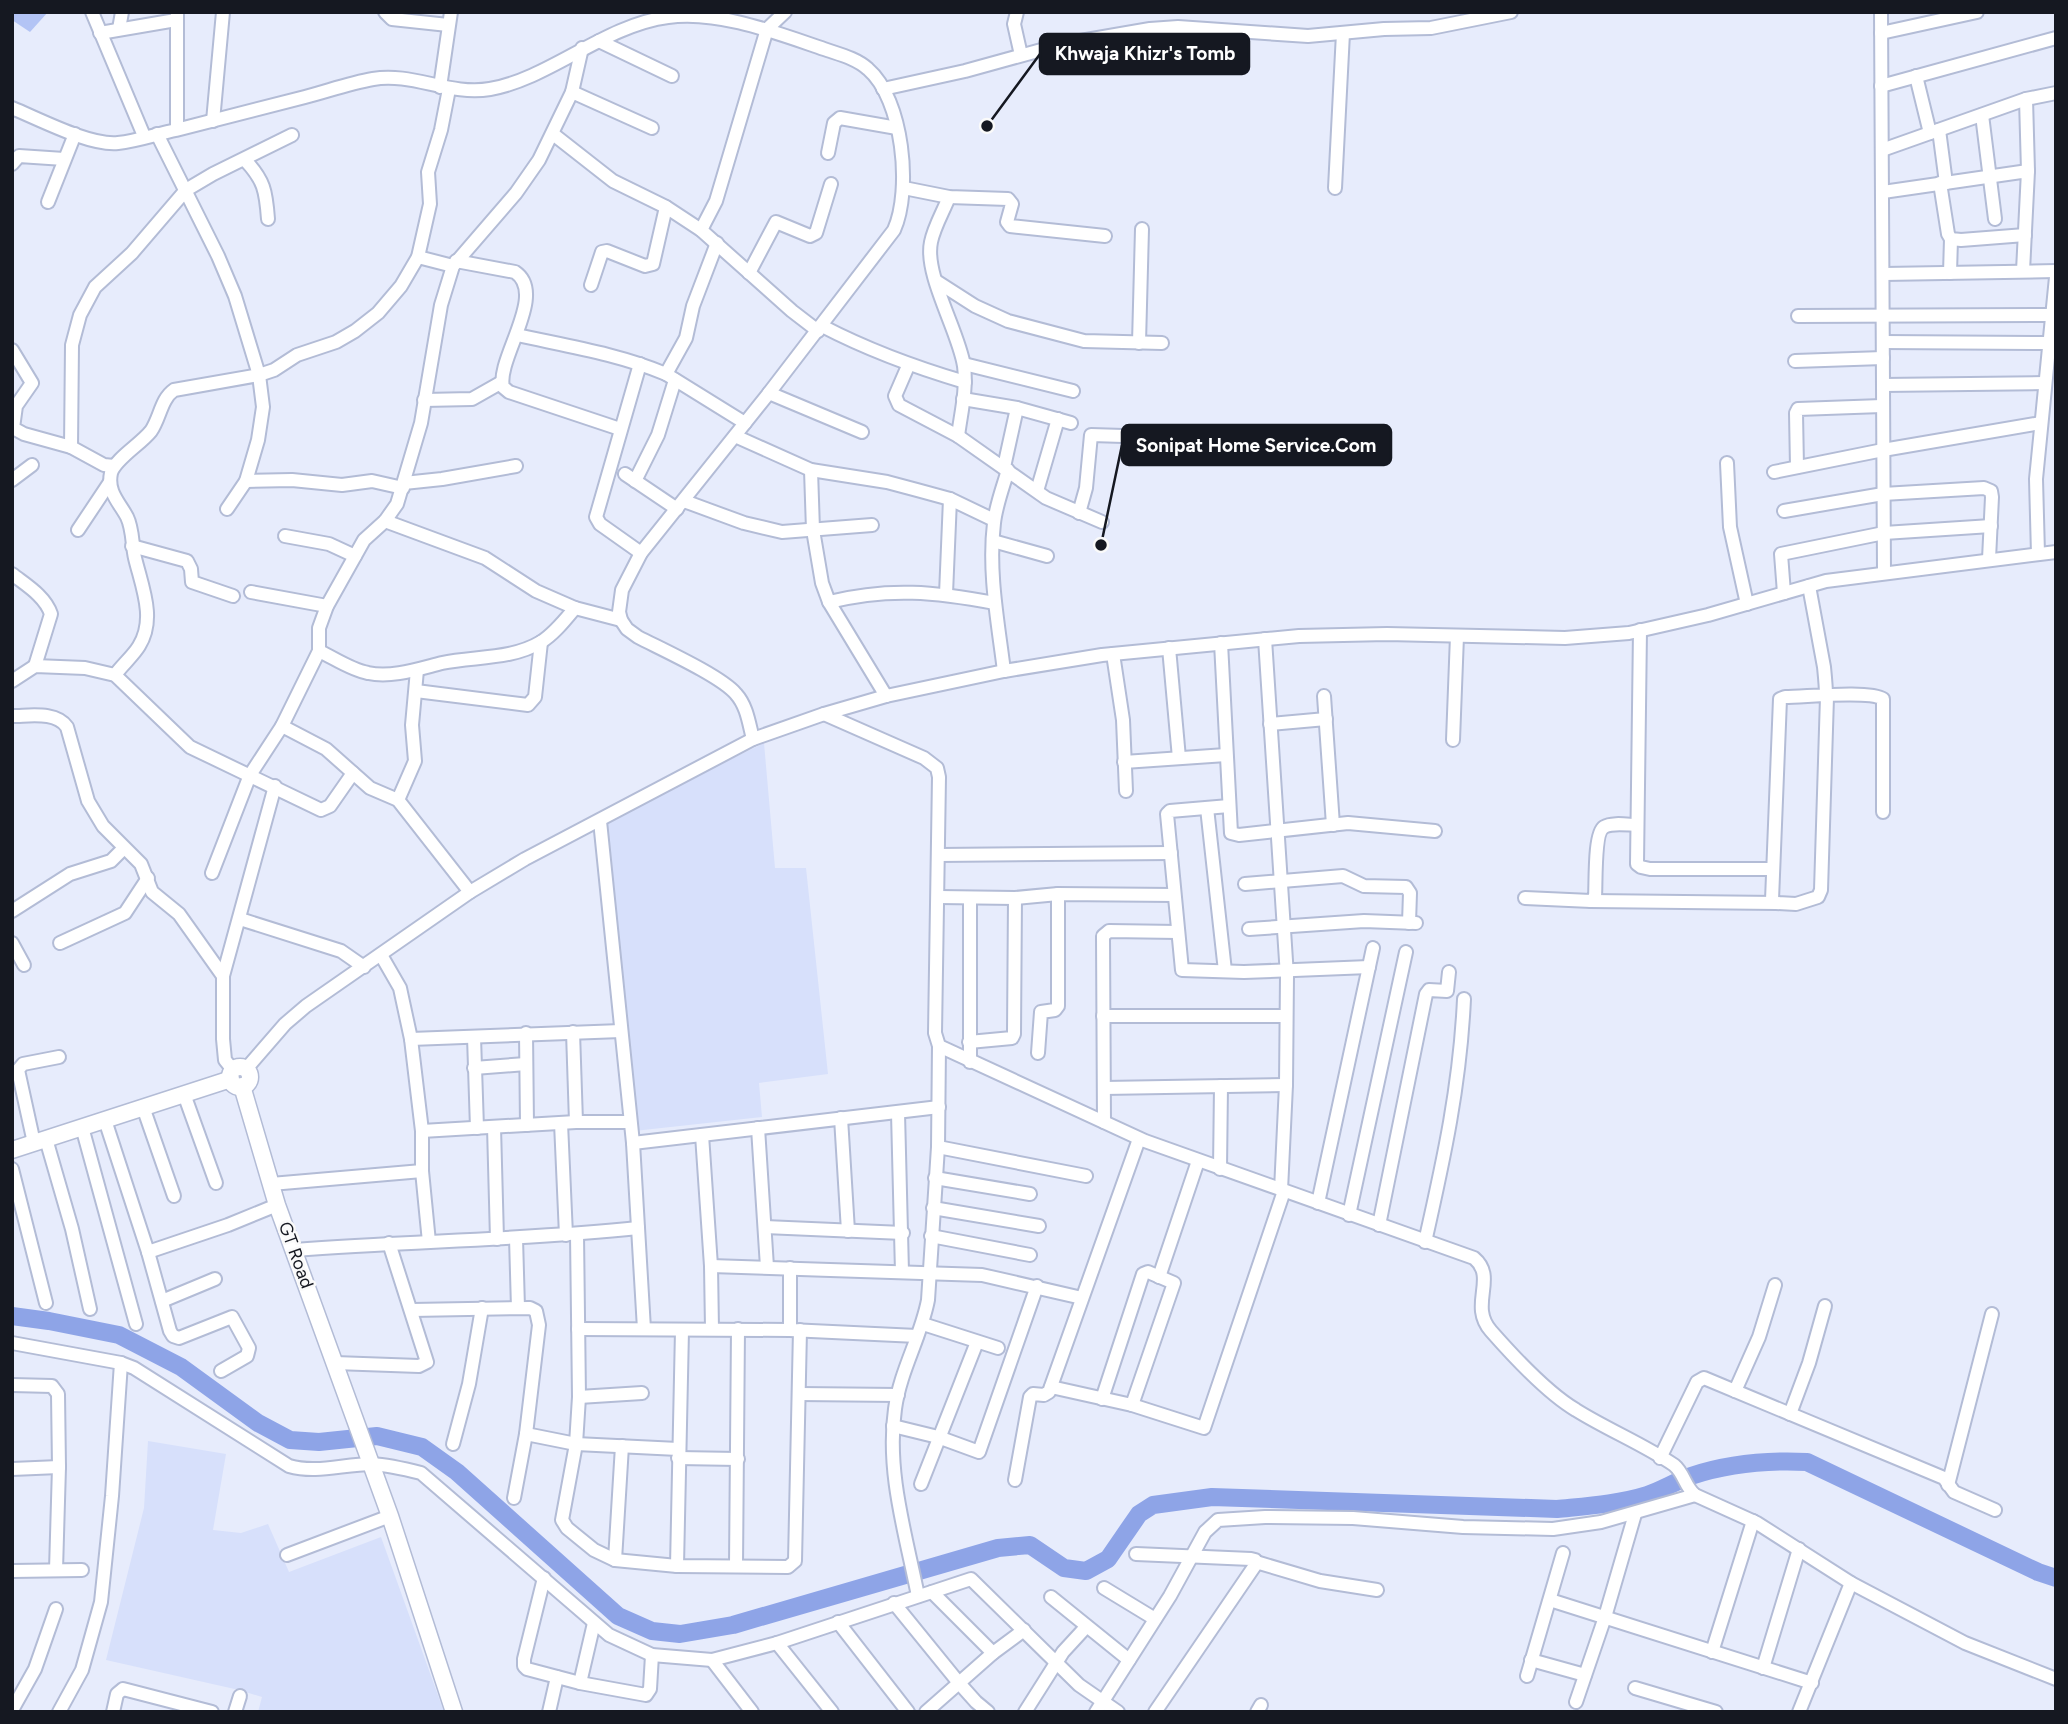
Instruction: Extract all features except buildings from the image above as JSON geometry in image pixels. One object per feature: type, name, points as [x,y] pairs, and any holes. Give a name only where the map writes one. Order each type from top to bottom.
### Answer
[{"type":"main road","points":[[12,1150],[238,1076]]},
{"type":"main road","name":"GT Road","points":[[238,1076],[277,1205],[390,1516],[454,1712]]},
{"type":"street","points":[[92,12],[150,135],[186,191],[235,296],[259,375],[263,396],[262,419],[246,481],[227,509]]},
{"type":"street","points":[[119,29],[122,12]]},
{"type":"street","points":[[213,121],[223,12]]},
{"type":"street","points":[[78,530],[110,482],[114,466],[147,436],[160,415],[166,397],[174,390],[259,375],[282,366],[298,355],[335,342],[378,313],[401,286],[418,257],[430,204],[428,172],[441,130],[449,18],[392,19],[385,12]]},
{"type":"street","points":[[701,230],[716,201],[767,29],[785,12]]},
{"type":"street","points":[[1017,12],[1014,24],[1021,55]]},
{"type":"street","points":[[1881,12],[1884,572]]},
{"type":"street","points":[[1881,33],[1977,12]]},
{"type":"street","points":[[883,89],[1063,44],[1150,29],[1183,27],[1308,36],[1431,27],[1504,13]]},
{"type":"street","points":[[100,33],[176,16],[177,129]]},
{"type":"street","points":[[12,108],[92,141],[118,143],[374,79],[394,78],[444,88],[477,90],[498,87],[539,71],[646,17],[701,16],[767,29],[854,60],[867,68],[883,89],[897,128],[904,188],[900,217],[894,230],[820,328],[641,553],[622,590],[619,612],[621,620]]},
{"type":"street","points":[[1335,188],[1343,33]]},
{"type":"street","points":[[1881,86],[2056,38]]},
{"type":"street","points":[[599,41],[672,76]]},
{"type":"street","points":[[212,873],[250,775],[282,726],[319,650],[319,628],[327,606],[368,536],[394,510],[421,423],[441,305],[454,263],[527,179],[572,92],[582,48]]},
{"type":"street","points":[[1916,76],[1935,132],[1948,234],[1951,239],[1950,273]]},
{"type":"street","points":[[572,92],[652,128]]},
{"type":"street","points":[[1882,150],[2026,99],[2056,93]]},
{"type":"street","points":[[2023,271],[2028,171],[2026,99]]},
{"type":"street","points":[[1982,115],[1995,219]]},
{"type":"street","points":[[828,153],[834,123],[840,118],[897,128]]},
{"type":"street","points":[[48,202],[75,134]]},
{"type":"street","points":[[552,134],[613,181],[666,207],[701,230],[749,273],[820,328],[908,366],[965,382]]},
{"type":"street","points":[[71,447],[72,345],[87,299],[105,276],[132,253],[186,191],[213,174],[292,135]]},
{"type":"street","points":[[12,164],[19,156],[64,159]]},
{"type":"street","points":[[245,159],[264,187],[268,219]]},
{"type":"street","points":[[1883,192],[2028,171]]},
{"type":"street","points":[[749,273],[776,222],[810,236],[816,233],[831,184]]},
{"type":"street","points":[[904,188],[948,197],[1010,200],[1012,204],[1007,222],[1010,226],[1105,236]]},
{"type":"street","points":[[948,197],[930,244],[936,281],[964,364],[965,382],[958,436]]},
{"type":"street","points":[[591,285],[602,252],[607,251],[645,266],[653,264],[666,207]]},
{"type":"street","points":[[1139,343],[1142,229]]},
{"type":"street","points":[[1951,239],[2025,235]]},
{"type":"street","points":[[717,243],[693,306],[686,338],[671,377],[658,435],[630,478],[681,505],[769,530],[796,532],[872,525]]},
{"type":"street","points":[[418,257],[520,275],[525,287],[525,299],[517,335],[503,371],[503,387],[509,392],[620,429]]},
{"type":"street","points":[[1884,274],[2056,271]]},
{"type":"street","points":[[2038,554],[2036,479],[2056,277]]},
{"type":"street","points":[[936,281],[975,306],[1008,321],[1084,341],[1161,343]]},
{"type":"street","points":[[1798,316],[2052,315]]},
{"type":"street","points":[[517,335],[640,364],[671,377],[745,423]]},
{"type":"street","points":[[1883,342],[2049,343]]},
{"type":"street","points":[[12,350],[32,383],[16,406],[13,428],[24,434],[71,447],[104,465],[114,466]]},
{"type":"street","points":[[1795,361],[1883,358]]},
{"type":"street","points":[[640,364],[596,517],[600,524],[641,553]]},
{"type":"street","points":[[964,364],[1073,391]]},
{"type":"street","points":[[908,366],[895,396],[896,402],[958,436],[1046,498],[1102,522]]},
{"type":"street","points":[[425,400],[472,400],[502,382]]},
{"type":"street","points":[[1883,385],[2045,383]]},
{"type":"street","points":[[769,393],[862,432]]},
{"type":"street","points":[[963,399],[1017,408],[1064,421],[1037,491]]},
{"type":"street","points":[[1797,467],[1798,409],[1882,406]]},
{"type":"street","points":[[1004,671],[995,603],[994,520],[1017,408]]},
{"type":"street","points":[[1774,472],[2041,423]]},
{"type":"street","points":[[1079,513],[1086,488],[1091,435],[1222,439]]},
{"type":"street","points":[[735,436],[811,470],[887,482],[950,499],[994,520]]},
{"type":"street","points":[[1727,463],[1730,527],[1746,604]]},
{"type":"street","points":[[12,480],[32,465]]},
{"type":"street","points":[[246,481],[282,480],[342,485],[372,481],[403,485],[516,466]]},
{"type":"street","points":[[811,470],[813,530],[822,583],[830,602],[886,696]]},
{"type":"street","points":[[110,482],[112,494],[129,523],[146,604],[147,622],[139,646],[115,675]]},
{"type":"street","points":[[1784,511],[1883,494],[1988,489],[1992,497],[1989,559]]},
{"type":"street","points":[[946,594],[950,499]]},
{"type":"street","points":[[385,521],[456,545],[485,558],[536,591],[575,608],[621,620],[638,637],[713,677],[735,692],[744,706],[753,739]]},
{"type":"street","points":[[1784,593],[1781,554],[1884,533],[1990,526]]},
{"type":"street","points":[[285,536],[329,544],[355,556]]},
{"type":"street","points":[[993,541],[1046,556]]},
{"type":"street","points":[[132,546],[187,561],[192,582],[233,596]]},
{"type":"street","points":[[275,786],[223,976],[225,1060],[238,1076],[285,1024],[306,1006],[470,892],[525,859],[753,739],[886,696],[1004,671],[1113,654],[1265,639],[1362,635],[1565,638],[1640,630],[1826,581],[2056,552]]},
{"type":"street","points":[[12,574],[41,597],[51,614],[34,666]]},
{"type":"street","points":[[1525,898],[1796,904],[1818,897],[1821,893],[1826,696],[1824,667],[1809,586]]},
{"type":"street","points":[[251,592],[327,606]]},
{"type":"street","points":[[830,602],[862,593],[946,594],[995,603]]},
{"type":"street","points":[[319,650],[370,674],[417,670],[443,663],[503,655],[541,642],[575,608]]},
{"type":"street","points":[[1640,630],[1637,861],[1641,867],[1772,869]]},
{"type":"street","points":[[1453,740],[1457,636]]},
{"type":"street","points":[[1051,1387],[1132,1405],[1201,1429],[1205,1427],[1283,1191],[1286,970],[1265,639]]},
{"type":"street","points":[[416,691],[528,705],[535,697],[541,642]]},
{"type":"street","points":[[1221,643],[1230,830],[1233,834],[1348,824],[1435,831]]},
{"type":"street","points":[[1169,648],[1180,758]]},
{"type":"street","points":[[1113,654],[1123,720],[1126,792]]},
{"type":"street","points":[[12,681],[34,666],[85,668],[115,675],[190,747],[321,810],[330,806],[353,773]]},
{"type":"street","points":[[398,800],[415,761],[412,725],[417,670]]},
{"type":"street","points":[[1777,903],[1771,898],[1779,701],[1785,697],[1873,694],[1883,699],[1883,812]]},
{"type":"street","points":[[1324,695],[1333,825]]},
{"type":"street","points":[[824,714],[924,758],[937,768],[940,777],[935,1033],[939,1046],[939,1107],[930,1273],[920,1330],[898,1395],[893,1426],[897,1496],[917,1590]]},
{"type":"street","points":[[12,716],[51,717],[63,721],[88,800],[103,826],[141,864],[152,892],[179,914],[223,976]]},
{"type":"street","points":[[1270,724],[1326,719]]},
{"type":"street","points":[[282,726],[326,749],[370,788],[398,800],[470,892]]},
{"type":"street","points":[[1124,762],[1226,755]]},
{"type":"street","points":[[1229,806],[1168,812],[1182,970],[1368,967]]},
{"type":"street","points":[[1207,808],[1225,971]]},
{"type":"street","points":[[600,821],[633,1143],[644,1329]]},
{"type":"street","points":[[1591,901],[1595,897],[1601,830],[1607,826],[1637,825]]},
{"type":"street","points":[[12,911],[70,874],[111,861],[124,848]]},
{"type":"street","points":[[939,855],[1171,853]]},
{"type":"street","points":[[1245,884],[1343,876],[1364,886],[1406,887],[1410,893],[1412,923],[1364,921],[1249,929]]},
{"type":"street","points":[[60,943],[125,913],[148,878]]},
{"type":"street","points":[[1038,1053],[1041,1012],[1055,1010],[1058,1006],[1058,894]]},
{"type":"street","points":[[939,897],[1174,895]]},
{"type":"street","points":[[970,898],[970,1062]]},
{"type":"street","points":[[969,1042],[1012,1038],[1014,1034],[1015,898]]},
{"type":"street","points":[[240,919],[341,951],[364,967]]},
{"type":"street","points":[[1104,1122],[1102,941],[1105,933],[1178,932]]},
{"type":"street","points":[[12,943],[24,965]]},
{"type":"street","points":[[1318,1203],[1373,948]]},
{"type":"street","points":[[1349,1214],[1406,952]]},
{"type":"street","points":[[381,955],[400,988],[411,1040],[422,1130],[422,1171],[429,1241]]},
{"type":"street","points":[[1379,1225],[1426,994],[1429,990],[1447,991],[1449,972]]},
{"type":"street","points":[[1425,1241],[1452,1125],[1462,1043],[1464,999]]},
{"type":"street","points":[[1104,1016],[1286,1016]]},
{"type":"street","points":[[411,1040],[621,1031]]},
{"type":"street","points":[[573,1032],[576,1122]]},
{"type":"street","points":[[526,1033],[527,1125]]},
{"type":"street","points":[[474,1037],[477,1128]]},
{"type":"street","points":[[939,1046],[1139,1139],[1474,1258],[1480,1262],[1485,1275],[1480,1306],[1486,1325],[1553,1393],[1576,1411],[1679,1471],[1692,1492],[1753,1521],[1851,1583],[1965,1643],[2056,1679]]},
{"type":"street","points":[[59,1057],[23,1064],[15,1076],[72,1229],[90,1309]]},
{"type":"street","points":[[474,1068],[526,1064]]},
{"type":"street","points":[[1220,1168],[1221,1086]]},
{"type":"street","points":[[1104,1088],[1286,1086]]},
{"type":"street","points":[[184,1094],[216,1183]]},
{"type":"street","points":[[142,1107],[174,1196]]},
{"type":"street","points":[[633,1143],[939,1107]]},
{"type":"street","points":[[898,1113],[902,1272]]},
{"type":"street","points":[[841,1118],[848,1231]]},
{"type":"street","points":[[105,1120],[148,1252],[170,1331],[176,1337],[230,1317],[234,1318],[249,1352],[247,1356],[221,1371]]},
{"type":"street","points":[[422,1130],[561,1122],[630,1122]]},
{"type":"street","points":[[561,1122],[578,1329],[579,1397],[576,1444],[563,1523],[594,1550],[615,1560],[677,1566],[788,1567],[795,1560],[799,1394],[790,1268]]},
{"type":"street","points":[[82,1127],[136,1324]]},
{"type":"street","points":[[494,1127],[497,1239]]},
{"type":"street","points":[[758,1128],[767,1267]]},
{"type":"street","points":[[702,1135],[711,1266],[712,1329]]},
{"type":"street","points":[[1015,1480],[1030,1397],[1035,1394],[1047,1395],[1051,1387],[1139,1139]]},
{"type":"street","points":[[938,1147],[1086,1176]]},
{"type":"street","points":[[1159,1277],[1198,1161]]},
{"type":"street","points":[[12,1169],[46,1303]]},
{"type":"street","points":[[271,1184],[422,1171]]},
{"type":"street","points":[[936,1178],[1030,1194]]},
{"type":"street","points":[[148,1252],[277,1205]]},
{"type":"street","points":[[933,1208],[1039,1226]]},
{"type":"street","points":[[765,1227],[903,1233]]},
{"type":"street","points":[[295,1250],[571,1235],[638,1228]]},
{"type":"street","points":[[930,1237],[1030,1255]]},
{"type":"street","points":[[516,1238],[518,1308]]},
{"type":"street","points":[[334,1363],[425,1365],[427,1358],[389,1243]]},
{"type":"street","points":[[711,1266],[982,1275],[1082,1298]]},
{"type":"street","points":[[1102,1399],[1143,1274],[1148,1272],[1174,1283],[1132,1405]]},
{"type":"street","points":[[162,1301],[215,1279]]},
{"type":"street","points":[[1735,1391],[1759,1337],[1775,1285]]},
{"type":"street","points":[[893,1426],[938,1437],[975,1452],[981,1450],[1037,1286]]},
{"type":"street","points":[[1790,1413],[1811,1356],[1825,1306]]},
{"type":"street","points":[[453,1444],[469,1384],[482,1308]]},
{"type":"street","points":[[412,1310],[518,1308],[533,1309],[538,1316],[526,1434],[514,1498]]},
{"type":"street","points":[[1948,1485],[1993,1314]]},
{"type":"street","points":[[578,1329],[920,1330],[998,1349]]},
{"type":"street","points":[[736,1566],[738,1329]]},
{"type":"street","points":[[677,1566],[682,1330]]},
{"type":"street","points":[[920,1485],[977,1342]]},
{"type":"street","points":[[12,1343],[121,1363],[153,1380],[289,1466],[313,1470],[369,1460],[421,1473],[609,1635],[652,1655],[712,1660],[777,1643],[894,1603],[917,1590],[932,1591],[971,1579],[1099,1707],[1118,1712]]},
{"type":"street","points":[[59,1712],[82,1670],[101,1602],[112,1496],[121,1363]]},
{"type":"street","points":[[1660,1458],[1699,1380],[1708,1380],[1944,1478],[1955,1492],[1996,1510]]},
{"type":"street","points":[[12,1385],[48,1385],[56,1389],[59,1467],[56,1570]]},
{"type":"street","points":[[579,1397],[642,1394]]},
{"type":"street","points":[[799,1394],[898,1395]]},
{"type":"street","points":[[526,1434],[576,1444],[738,1458]]},
{"type":"street","points":[[615,1560],[622,1446]]},
{"type":"street","points":[[12,1469],[59,1467]]},
{"type":"street","points":[[1099,1707],[1211,1525],[1218,1520],[1353,1518],[1463,1528],[1553,1528],[1601,1522],[1635,1514],[1692,1492]]},
{"type":"street","points":[[1576,1702],[1605,1617],[1635,1514]]},
{"type":"street","points":[[286,1555],[390,1516]]},
{"type":"street","points":[[1712,1652],[1753,1521]]},
{"type":"street","points":[[1763,1668],[1799,1549]]},
{"type":"street","points":[[1527,1676],[1563,1553]]},
{"type":"street","points":[[1136,1555],[1251,1559],[1320,1581],[1377,1590]]},
{"type":"street","points":[[1155,1712],[1256,1567],[1256,1562]]},
{"type":"street","points":[[12,1571],[82,1570]]},
{"type":"street","points":[[544,1578],[523,1663],[527,1670],[646,1695],[650,1689],[652,1655]]},
{"type":"street","points":[[1799,1712],[1851,1583]]},
{"type":"street","points":[[1104,1588],[1155,1619]]},
{"type":"street","points":[[932,1591],[993,1653]]},
{"type":"street","points":[[1051,1597],[1129,1660]]},
{"type":"street","points":[[1550,1600],[1812,1683]]},
{"type":"street","points":[[894,1603],[959,1683],[988,1712]]},
{"type":"street","points":[[12,1710],[35,1669],[56,1609]]},
{"type":"street","points":[[838,1622],[908,1712]]},
{"type":"street","points":[[580,1683],[594,1623]]},
{"type":"street","points":[[1025,1712],[1056,1663],[1086,1627]]},
{"type":"street","points":[[926,1712],[993,1653],[1024,1630]]},
{"type":"street","points":[[777,1643],[832,1712]]},
{"type":"street","points":[[712,1660],[752,1712]]},
{"type":"street","points":[[1531,1660],[1586,1675]]},
{"type":"street","points":[[549,1712],[557,1677]]},
{"type":"street","points":[[1635,1688],[1716,1712]]},
{"type":"street","points":[[113,1712],[117,1694],[123,1689],[212,1712]]},
{"type":"street","points":[[235,1712],[240,1696]]},
{"type":"shaded area","points":[[12,12],[48,12],[30,32],[12,20]]},
{"type":"shaded area","points":[[764,743],[775,868],[806,868],[828,1074],[759,1083],[762,1117],[634,1131],[602,822]]},
{"type":"shaded area","points":[[148,1441],[226,1454],[213,1530],[241,1533],[268,1524],[289,1572],[381,1537],[444,1712],[258,1712],[262,1697],[106,1660],[144,1508]]},
{"type":"waterway","points":[[12,1316],[119,1335],[181,1367],[258,1423],[290,1440],[319,1442],[377,1436],[422,1447],[457,1472],[618,1616],[652,1631],[680,1634],[733,1625],[998,1548],[1030,1545],[1064,1568],[1086,1571],[1108,1559],[1139,1514],[1153,1505],[1212,1497],[1557,1509],[1625,1501],[1647,1495],[1685,1478],[1749,1463],[1807,1462],[2038,1572],[2056,1578]]},
{"type":"place","name":"Khwaja Khizr's Tomb","points":[[987,126]]},
{"type":"place","name":"Sonipat Home Service.Com","points":[[1101,545]]}]
